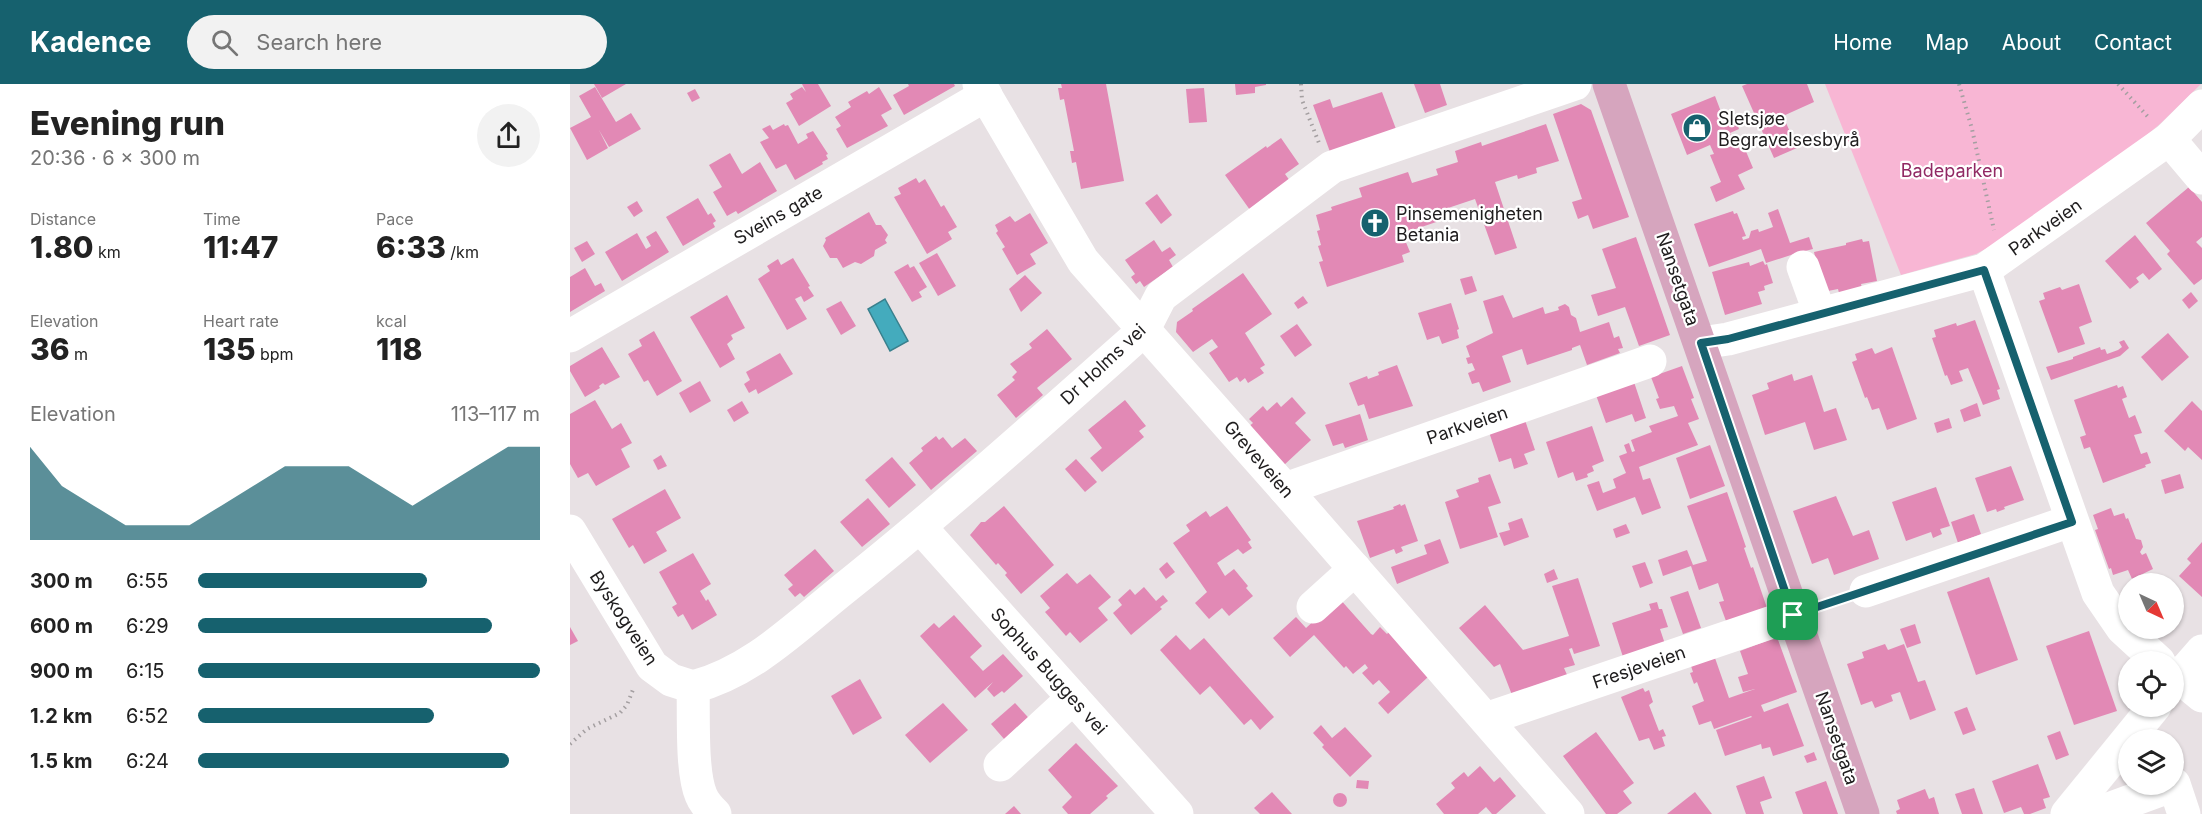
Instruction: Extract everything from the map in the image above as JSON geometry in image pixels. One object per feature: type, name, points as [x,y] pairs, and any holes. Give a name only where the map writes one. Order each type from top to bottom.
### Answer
[{"type":"main road","name":"Nansetgata","points":[[1609,84],[1863,814]]},
{"type":"street","name":"Dr Holms vei","points":[[693,687],[712,682],[734,672],[770,648],[921,528],[1143,331],[1161,296],[1332,167],[1514,94],[1575,84]]},
{"type":"street","name":"Greveveien","points":[[982,89],[1083,261],[1568,814]]},
{"type":"street","name":"Sveins gate","points":[[570,336],[982,89]]},
{"type":"street","points":[[2202,106],[2169,139],[2202,178]]},
{"type":"street","name":"Parkveien","points":[[1701,343],[1728,339],[1991,265],[2169,139]]},
{"type":"street","points":[[1991,265],[2072,522],[2098,593],[2122,628],[2147,651]]},
{"type":"street","points":[[1803,267],[1820,314]]},
{"type":"street","name":"Parkveien","points":[[1285,489],[1650,361]]},
{"type":"street","points":[[1866,591],[2072,522]]},
{"type":"street","name":"Sophus Bugges vei","points":[[921,528],[1177,814]]},
{"type":"street","name":"Byskogveien","points":[[570,531],[652,666],[671,680],[693,687]]},
{"type":"street","points":[[1313,607],[1355,569]]},
{"type":"street","name":"Fresjeveien","points":[[1486,719],[1793,615]]},
{"type":"street","points":[[2184,670],[2202,651]]},
{"type":"street","points":[[693,687],[697,779],[701,795],[708,807],[716,814]]},
{"type":"street","points":[[1000,765],[1073,698]]},
{"type":"street","points":[[2067,814],[2154,720]]},
{"type":"street","points":[[2095,814],[2147,795]]},
{"type":"street","points":[[2177,795],[2184,814]]},
{"type":"path","points":[[1301,84],[1302,100],[1326,160],[1332,167]]},
{"type":"path","points":[[1959,84],[1972,129],[1994,230],[1991,265]]},
{"type":"path","points":[[2118,84],[2169,139]]},
{"type":"path","points":[[1793,615],[1866,591]]},
{"type":"path","points":[[570,744],[587,729],[620,713],[627,705],[638,681],[652,666]]},
{"type":"green space","name":"Badeparken","points":[[1825,84],[2201,84],[2161,123],[2120,158],[2006,238],[1976,254],[1901,275]]},
{"type":"water","points":[[885,299],[908,341],[890,351],[868,309]]},
{"type":"building","points":[[594,84],[626,84],[602,98]]},
{"type":"building","points":[[802,84],[818,84],[831,106],[799,126],[786,103],[793,99],[790,94],[802,87],[806,92]]},
{"type":"building","points":[[908,84],[954,84],[955,86],[904,115],[893,95],[909,86]]},
{"type":"building","points":[[1061,84],[1106,84],[1124,181],[1081,189],[1076,162],[1072,163],[1070,151],[1074,151],[1064,99],[1060,100],[1058,88],[1062,88]]},
{"type":"building","points":[[1235,84],[1266,85],[1255,87],[1255,93],[1236,95]]},
{"type":"building","points":[[1414,84],[1440,84],[1447,105],[1425,113]]},
{"type":"building","points":[[1747,84],[1807,84],[1814,102],[1783,116],[1797,148],[1774,158],[1742,86]]},
{"type":"building","points":[[595,87],[616,122],[631,113],[641,129],[609,147],[599,130],[608,148],[587,160],[570,128],[591,117],[579,96]]},
{"type":"building","points":[[879,87],[892,109],[881,115],[888,126],[847,148],[836,129],[841,126],[835,117],[851,107],[848,102],[867,91],[869,94]]},
{"type":"building","points":[[1204,88],[1207,122],[1189,123],[1186,89]]},
{"type":"building","points":[[695,89],[700,98],[692,102],[687,93]]},
{"type":"building","points":[[1382,92],[1396,129],[1330,152],[1313,105],[1330,99],[1333,108]]},
{"type":"building","points":[[1715,96],[1726,125],[1736,121],[1739,129],[1730,133],[1731,135],[1726,138],[1729,147],[1742,142],[1753,168],[1738,175],[1745,189],[1716,202],[1710,187],[1721,182],[1710,155],[1714,154],[1710,145],[1687,155],[1671,114]]},
{"type":"building","points":[[1581,104],[1591,110],[1629,217],[1593,229],[1588,215],[1578,219],[1572,202],[1582,199],[1553,114]]},
{"type":"building","points":[[784,124],[788,125],[798,144],[808,138],[806,134],[813,131],[828,154],[826,155],[828,159],[822,162],[823,164],[795,180],[786,164],[776,169],[760,142],[769,138],[762,129],[770,125],[773,130]]},
{"type":"building","points":[[1546,124],[1559,161],[1536,168],[1537,173],[1518,179],[1517,175],[1495,182],[1517,248],[1495,255],[1475,199],[1448,208],[1451,217],[1395,236],[1398,242],[1405,240],[1410,252],[1402,255],[1404,262],[1327,287],[1319,262],[1323,261],[1318,246],[1321,245],[1316,215],[1332,210],[1331,207],[1362,197],[1359,188],[1408,172],[1412,183],[1438,175],[1436,169],[1458,162],[1455,151],[1481,142],[1482,146]]},
{"type":"building","points":[[1281,138],[1299,164],[1285,174],[1290,181],[1250,210],[1225,175]]},
{"type":"building","points":[[730,153],[742,174],[760,162],[777,191],[738,214],[736,211],[727,216],[713,192],[722,187],[709,165]]},
{"type":"building","points":[[916,178],[919,183],[925,179],[941,207],[944,205],[957,227],[948,232],[952,239],[927,254],[894,197],[901,194],[898,188]]},
{"type":"building","points":[[2189,187],[2202,202],[2202,237],[2196,242],[2202,248],[2202,279],[2194,285],[2167,254],[2170,251],[2146,223]]},
{"type":"building","points":[[1157,194],[1172,215],[1161,224],[1145,203]]},
{"type":"building","points":[[698,198],[708,215],[711,213],[716,221],[713,223],[715,227],[683,246],[666,217]]},
{"type":"building","points":[[637,201],[643,211],[634,217],[627,207]]},
{"type":"building","points":[[1778,209],[1790,243],[1809,237],[1813,249],[1805,251],[1808,257],[1796,261],[1794,254],[1766,263],[1761,249],[1709,267],[1694,224],[1733,211],[1734,214],[1737,213],[1746,236],[1742,237],[1743,240],[1749,238],[1751,231],[1758,229],[1759,232],[1773,227],[1768,213]]},
{"type":"building","points":[[869,212],[876,225],[881,225],[888,235],[885,240],[887,243],[875,250],[874,256],[861,264],[855,262],[843,268],[837,258],[830,258],[823,246],[825,238]]},
{"type":"building","points":[[1030,213],[1048,243],[1030,254],[1036,264],[1017,275],[1002,249],[1005,247],[996,233],[998,231],[995,225],[1010,216],[1015,222]]},
{"type":"building","points":[[656,231],[669,252],[622,281],[605,252],[637,233],[646,249],[651,246],[646,237]]},
{"type":"building","points":[[2135,235],[2162,269],[2149,280],[2143,273],[2136,278],[2139,282],[2130,289],[2105,261]]},
{"type":"building","points":[[1636,237],[1670,335],[1639,346],[1625,307],[1598,316],[1591,295],[1616,288],[1602,249]]},
{"type":"building","points":[[1862,239],[1863,242],[1869,241],[1877,281],[1861,284],[1862,288],[1839,293],[1838,289],[1823,292],[1814,252]]},
{"type":"building","points":[[1154,240],[1162,252],[1170,247],[1176,255],[1169,260],[1173,267],[1144,287],[1140,281],[1136,284],[1131,277],[1135,274],[1125,260]]},
{"type":"building","points":[[587,241],[595,254],[582,262],[574,248]]},
{"type":"building","points":[[937,253],[956,286],[938,296],[919,263]]},
{"type":"building","points":[[793,258],[814,296],[804,302],[801,296],[795,299],[807,319],[787,330],[758,279],[770,271],[767,266],[778,259],[781,265]]},
{"type":"building","points":[[1763,261],[1765,265],[1767,264],[1773,283],[1764,286],[1765,290],[1758,292],[1762,304],[1725,315],[1712,272],[1749,262],[1750,266]]},
{"type":"building","points":[[908,264],[910,268],[914,266],[927,287],[919,292],[922,297],[912,302],[894,272]]},
{"type":"building","points":[[585,268],[595,286],[601,283],[605,291],[570,312],[570,277]]},
{"type":"building","points":[[1243,273],[1272,314],[1245,333],[1265,365],[1260,368],[1264,373],[1248,383],[1245,378],[1240,382],[1237,377],[1229,382],[1209,353],[1218,347],[1212,339],[1193,352],[1176,332],[1177,322]]},
{"type":"building","points":[[1025,275],[1042,293],[1021,312],[1009,289]]},
{"type":"building","points":[[1472,276],[1477,291],[1465,295],[1460,279]]},
{"type":"building","points":[[2079,284],[2092,322],[2079,327],[2085,344],[2058,353],[2039,301],[2045,299],[2043,293]]},
{"type":"building","points":[[2191,292],[2198,301],[2189,309],[2182,300]]},
{"type":"building","points":[[727,295],[745,328],[731,335],[733,339],[727,344],[735,359],[720,368],[690,317]]},
{"type":"building","points":[[1503,295],[1513,318],[1543,307],[1545,314],[1559,310],[1558,307],[1565,304],[1569,307],[1571,315],[1576,318],[1580,332],[1609,322],[1614,338],[1619,336],[1623,348],[1618,349],[1620,353],[1587,365],[1580,345],[1572,350],[1527,365],[1522,349],[1502,356],[1511,382],[1483,392],[1479,382],[1472,384],[1468,373],[1475,370],[1472,363],[1468,364],[1466,358],[1470,357],[1466,346],[1493,333],[1483,301]]},
{"type":"building","points":[[1303,296],[1308,303],[1298,309],[1294,303]]},
{"type":"building","points":[[841,301],[856,326],[841,335],[826,309]]},
{"type":"building","points":[[1451,303],[1459,329],[1457,330],[1459,338],[1442,344],[1439,336],[1427,340],[1418,313]]},
{"type":"building","points":[[1975,320],[2000,389],[1997,390],[2000,399],[1983,405],[1968,368],[1959,371],[1963,381],[1951,385],[1947,375],[1945,376],[1932,338],[1936,337],[1934,330]]},
{"type":"building","points":[[1297,324],[1312,345],[1295,357],[1280,336]]},
{"type":"building","points":[[1047,329],[1072,359],[1037,388],[1043,395],[1016,418],[997,395],[1015,380],[1012,377],[1017,372],[1010,364],[1032,348],[1029,344]]},
{"type":"building","points":[[654,331],[682,381],[657,396],[648,380],[644,382],[628,354],[642,346],[639,340]]},
{"type":"building","points":[[2168,333],[2189,357],[2162,381],[2141,357]]},
{"type":"building","points":[[2124,340],[2129,348],[2120,356],[2051,380],[2046,367],[2073,359],[2073,357],[2100,347],[2101,350],[2105,349],[2107,354],[2122,347],[2119,342]]},
{"type":"building","points":[[602,347],[620,377],[605,385],[603,383],[599,386],[600,388],[585,397],[570,371],[570,366]]},
{"type":"building","points":[[1892,347],[1917,419],[1887,430],[1879,408],[1872,410],[1867,397],[1865,398],[1852,362],[1857,360],[1855,354],[1872,348],[1875,354]]},
{"type":"building","points":[[780,353],[793,374],[758,394],[756,389],[749,393],[744,384],[750,380],[746,372]]},
{"type":"building","points":[[1397,365],[1413,406],[1369,419],[1364,404],[1358,406],[1349,383],[1367,376],[1368,379],[1379,375],[1378,372]]},
{"type":"building","points":[[1682,366],[1699,419],[1688,423],[1698,445],[1639,467],[1643,480],[1650,478],[1661,508],[1642,515],[1635,497],[1597,511],[1587,485],[1599,481],[1603,493],[1616,488],[1613,479],[1626,473],[1619,456],[1627,453],[1624,445],[1629,443],[1632,452],[1635,451],[1631,440],[1652,432],[1649,426],[1678,416],[1674,406],[1660,409],[1656,399],[1659,398],[1651,377]]},
{"type":"building","points":[[1792,374],[1794,381],[1812,375],[1824,412],[1836,408],[1847,440],[1814,450],[1805,422],[1765,435],[1752,395],[1769,389],[1767,383]]},
{"type":"building","points":[[700,381],[711,401],[690,413],[679,393]]},
{"type":"building","points":[[1634,382],[1646,418],[1635,422],[1632,414],[1606,423],[1596,395]]},
{"type":"building","points":[[2117,385],[2118,388],[2123,386],[2127,397],[2122,399],[2129,418],[2135,415],[2142,433],[2134,435],[2141,454],[2147,452],[2151,463],[2103,483],[2090,447],[2084,449],[2080,437],[2086,435],[2074,400]]},
{"type":"building","points":[[1292,397],[1306,413],[1295,423],[1311,440],[1283,466],[1248,427],[1253,423],[1249,419],[1263,406],[1267,411],[1277,402],[1281,407]]},
{"type":"building","points":[[595,400],[612,429],[621,423],[632,443],[621,449],[630,467],[596,486],[588,473],[578,478],[570,464],[570,414]]},
{"type":"building","points":[[1125,400],[1146,426],[1139,431],[1144,437],[1102,472],[1090,458],[1102,448],[1088,430]]},
{"type":"building","points":[[742,401],[749,413],[734,422],[727,410]]},
{"type":"building","points":[[2192,401],[2202,411],[2202,460],[2188,447],[2185,451],[2164,431]]},
{"type":"building","points":[[1977,403],[1981,416],[1964,422],[1960,410]]},
{"type":"building","points":[[1360,414],[1368,440],[1345,448],[1343,443],[1333,446],[1325,425]]},
{"type":"building","points":[[1949,418],[1952,428],[1937,433],[1934,423]]},
{"type":"building","points":[[1525,420],[1535,450],[1524,454],[1528,464],[1514,469],[1511,458],[1499,462],[1489,432]]},
{"type":"building","points":[[1592,426],[1604,461],[1592,466],[1594,471],[1587,474],[1588,477],[1576,481],[1573,472],[1558,478],[1546,442]]},
{"type":"building","points":[[936,436],[939,440],[943,437],[952,448],[965,438],[977,451],[931,490],[909,463],[923,451],[921,448]]},
{"type":"building","points":[[1710,445],[1725,486],[1690,499],[1676,458]]},
{"type":"building","points":[[661,455],[667,466],[658,470],[653,460]]},
{"type":"building","points":[[892,457],[916,485],[889,508],[865,480]]},
{"type":"building","points":[[1076,459],[1097,482],[1085,492],[1065,469]]},
{"type":"building","points":[[2011,466],[2024,500],[1997,512],[1996,509],[1987,512],[1975,478]]},
{"type":"building","points":[[1490,474],[1501,503],[1488,507],[1498,537],[1460,549],[1445,502],[1459,497],[1456,490],[1479,482],[1478,478]]},
{"type":"building","points":[[2180,474],[2184,488],[2165,494],[2161,480]]},
{"type":"building","points":[[1936,487],[1950,526],[1940,529],[1942,534],[1933,538],[1931,532],[1906,541],[1892,502]]},
{"type":"building","points":[[665,489],[681,518],[656,532],[667,551],[644,564],[633,545],[629,548],[612,519]]},
{"type":"building","points":[[1727,492],[1746,547],[1744,548],[1767,608],[1726,621],[1719,602],[1724,601],[1718,583],[1699,590],[1691,566],[1663,576],[1658,560],[1687,550],[1693,565],[1707,561],[1687,506]]},
{"type":"building","points":[[1836,496],[1853,536],[1869,530],[1879,559],[1834,575],[1828,558],[1812,564],[1793,511]]},
{"type":"building","points":[[868,498],[890,524],[862,547],[840,522]]},
{"type":"building","points":[[1400,504],[1401,506],[1405,504],[1418,541],[1401,547],[1403,551],[1396,554],[1394,549],[1370,558],[1357,521],[1394,509],[1393,507]]},
{"type":"building","points":[[1004,506],[1054,565],[1021,594],[1005,575],[1007,573],[998,563],[996,565],[970,535],[981,522],[985,522]]},
{"type":"building","points":[[1227,506],[1251,540],[1248,542],[1252,548],[1243,554],[1238,549],[1217,563],[1225,576],[1234,569],[1253,596],[1229,616],[1222,608],[1209,619],[1195,603],[1207,592],[1173,543],[1190,531],[1186,525],[1206,511],[1210,517]]},
{"type":"building","points":[[2111,508],[2114,516],[2124,513],[2136,539],[2141,540],[2143,547],[2140,552],[2142,555],[2146,553],[2153,569],[2145,573],[2129,573],[2128,570],[2113,575],[2095,530],[2098,529],[2093,515]]},
{"type":"building","points":[[1974,514],[1981,534],[1958,543],[1951,522]]},
{"type":"building","points":[[1522,518],[1529,537],[1504,546],[1499,533],[1510,530],[1508,523]]},
{"type":"building","points":[[1626,524],[1630,533],[1616,538],[1613,529]]},
{"type":"building","points":[[1440,539],[1449,563],[1397,584],[1391,567],[1427,554],[1424,545]]},
{"type":"building","points":[[2202,542],[2202,597],[2184,581],[2184,573],[2182,573],[2191,563],[2187,559]]},
{"type":"building","points":[[815,549],[834,571],[804,597],[800,593],[795,597],[788,589],[793,585],[784,575]]},
{"type":"building","points":[[693,553],[711,584],[700,591],[706,601],[708,599],[717,615],[692,630],[683,614],[678,617],[672,607],[677,604],[659,572]]},
{"type":"building","points":[[1167,562],[1175,572],[1166,579],[1159,569]]},
{"type":"building","points":[[1645,562],[1653,583],[1640,588],[1632,566]]},
{"type":"building","points":[[1554,569],[1558,579],[1547,583],[1544,574]]},
{"type":"building","points":[[1067,573],[1077,584],[1090,574],[1111,597],[1098,608],[1108,620],[1080,643],[1070,632],[1066,636],[1045,612],[1050,608],[1040,596]]},
{"type":"building","points":[[1989,577],[2018,660],[1976,675],[1947,592]]},
{"type":"building","points":[[1578,578],[1600,646],[1574,654],[1572,648],[1569,649],[1575,665],[1564,668],[1568,677],[1512,695],[1500,664],[1494,667],[1459,628],[1485,605],[1523,650],[1569,636],[1552,586]]},
{"type":"building","points":[[1144,587],[1156,601],[1163,595],[1168,601],[1160,607],[1162,609],[1131,635],[1113,613],[1122,605],[1118,600],[1130,589],[1135,595]]},
{"type":"building","points":[[1688,591],[1701,628],[1683,634],[1670,597]]},
{"type":"building","points":[[1339,598],[1371,634],[1373,635],[1380,627],[1387,634],[1389,632],[1428,677],[1388,714],[1378,703],[1390,692],[1379,680],[1373,685],[1362,673],[1368,668],[1365,664],[1353,674],[1346,666],[1344,668],[1314,635],[1290,657],[1273,638],[1296,617],[1306,628]]},
{"type":"building","points":[[1657,602],[1668,627],[1660,629],[1665,644],[1623,657],[1612,623],[1651,610],[1649,604]]},
{"type":"building","points":[[954,615],[982,646],[970,657],[983,671],[1003,654],[1023,676],[1004,693],[1002,691],[994,697],[987,689],[993,682],[975,698],[920,636],[934,623],[939,628]]},
{"type":"building","points":[[1915,624],[1921,643],[1907,648],[1900,629]]},
{"type":"building","points":[[570,627],[578,641],[570,645]]},
{"type":"building","points":[[2089,631],[2117,711],[2074,725],[2046,646]]},
{"type":"building","points":[[1176,635],[1190,650],[1204,638],[1274,717],[1260,730],[1251,719],[1244,725],[1210,686],[1200,695],[1160,650]]},
{"type":"building","points":[[1777,637],[1797,692],[1761,705],[1764,712],[1788,703],[1804,746],[1773,756],[1770,747],[1762,749],[1761,744],[1725,756],[1716,730],[1752,717],[1714,729],[1711,721],[1699,725],[1692,706],[1704,701],[1697,682],[1694,684],[1690,673],[1693,672],[1691,666],[1715,658],[1729,698],[1755,689],[1743,692],[1738,677],[1748,674],[1740,651]]},
{"type":"building","points":[[1885,644],[1888,650],[1904,644],[1918,682],[1925,680],[1936,710],[1910,720],[1900,692],[1891,695],[1893,701],[1875,708],[1872,701],[1861,705],[1847,664],[1864,658],[1862,652]]},
{"type":"building","points":[[860,679],[882,718],[853,735],[831,696]]},
{"type":"building","points":[[1643,688],[1645,692],[1649,690],[1653,702],[1649,705],[1659,731],[1663,729],[1666,736],[1662,737],[1665,746],[1654,750],[1649,738],[1639,741],[1621,697]]},
{"type":"building","points":[[943,703],[968,730],[930,763],[905,735]]},
{"type":"building","points":[[1015,703],[1035,725],[1011,747],[991,724]]},
{"type":"building","points":[[1967,707],[1976,730],[1963,735],[1954,712]]},
{"type":"building","points":[[1321,725],[1332,738],[1345,727],[1372,756],[1350,777],[1322,747],[1324,745],[1313,733]]},
{"type":"building","points":[[2060,731],[2069,755],[2056,760],[2047,736]]},
{"type":"building","points":[[1596,732],[1634,783],[1623,791],[1632,803],[1617,814],[1606,814],[1563,756]]},
{"type":"building","points":[[1076,743],[1118,786],[1090,814],[1068,814],[1062,807],[1072,797],[1048,770]]},
{"type":"building","points":[[1814,752],[1817,760],[1807,763],[1804,756]]},
{"type":"building","points":[[2038,764],[2050,797],[2043,799],[2046,808],[2030,814],[2024,814],[2021,807],[2004,813],[1992,781]]},
{"type":"building","points":[[1480,766],[1494,782],[1500,777],[1516,796],[1496,814],[1492,814],[1486,807],[1478,814],[1444,814],[1436,804],[1455,788],[1451,783],[1464,772],[1468,777]]},
{"type":"building","points":[[1764,776],[1772,798],[1760,802],[1764,814],[1746,814],[1736,786]]},
{"type":"building","points":[[1357,780],[1369,781],[1368,789],[1356,788]]},
{"type":"building","points":[[1826,781],[1838,814],[1803,814],[1795,792]]},
{"type":"building","points":[[1974,788],[1983,814],[1962,814],[1955,794]]},
{"type":"building","points":[[1925,789],[1929,799],[1934,797],[1939,814],[1897,814],[1896,811],[1900,809],[1897,800]]},
{"type":"building","points":[[1272,792],[1292,814],[1260,814],[1254,808]]},
{"type":"building","points":[[1695,792],[1712,814],[1667,814]]},
{"type":"building","points":[[1340,793],[1345,795],[1347,800],[1345,805],[1340,807],[1335,805],[1333,800],[1335,795]]},
{"type":"building","points":[[1014,806],[1021,814],[1005,814]]},
{"type":"place","name":"Sletsjøe Begravelsesbyrå","points":[[1697,128]]},
{"type":"place","name":"Pinsemenigheten Betania","points":[[1375,223]]},
{"type":"route","points":[[1984,270],[2072,522],[1793,615],[1701,343],[1728,339],[1984,270]]}]
